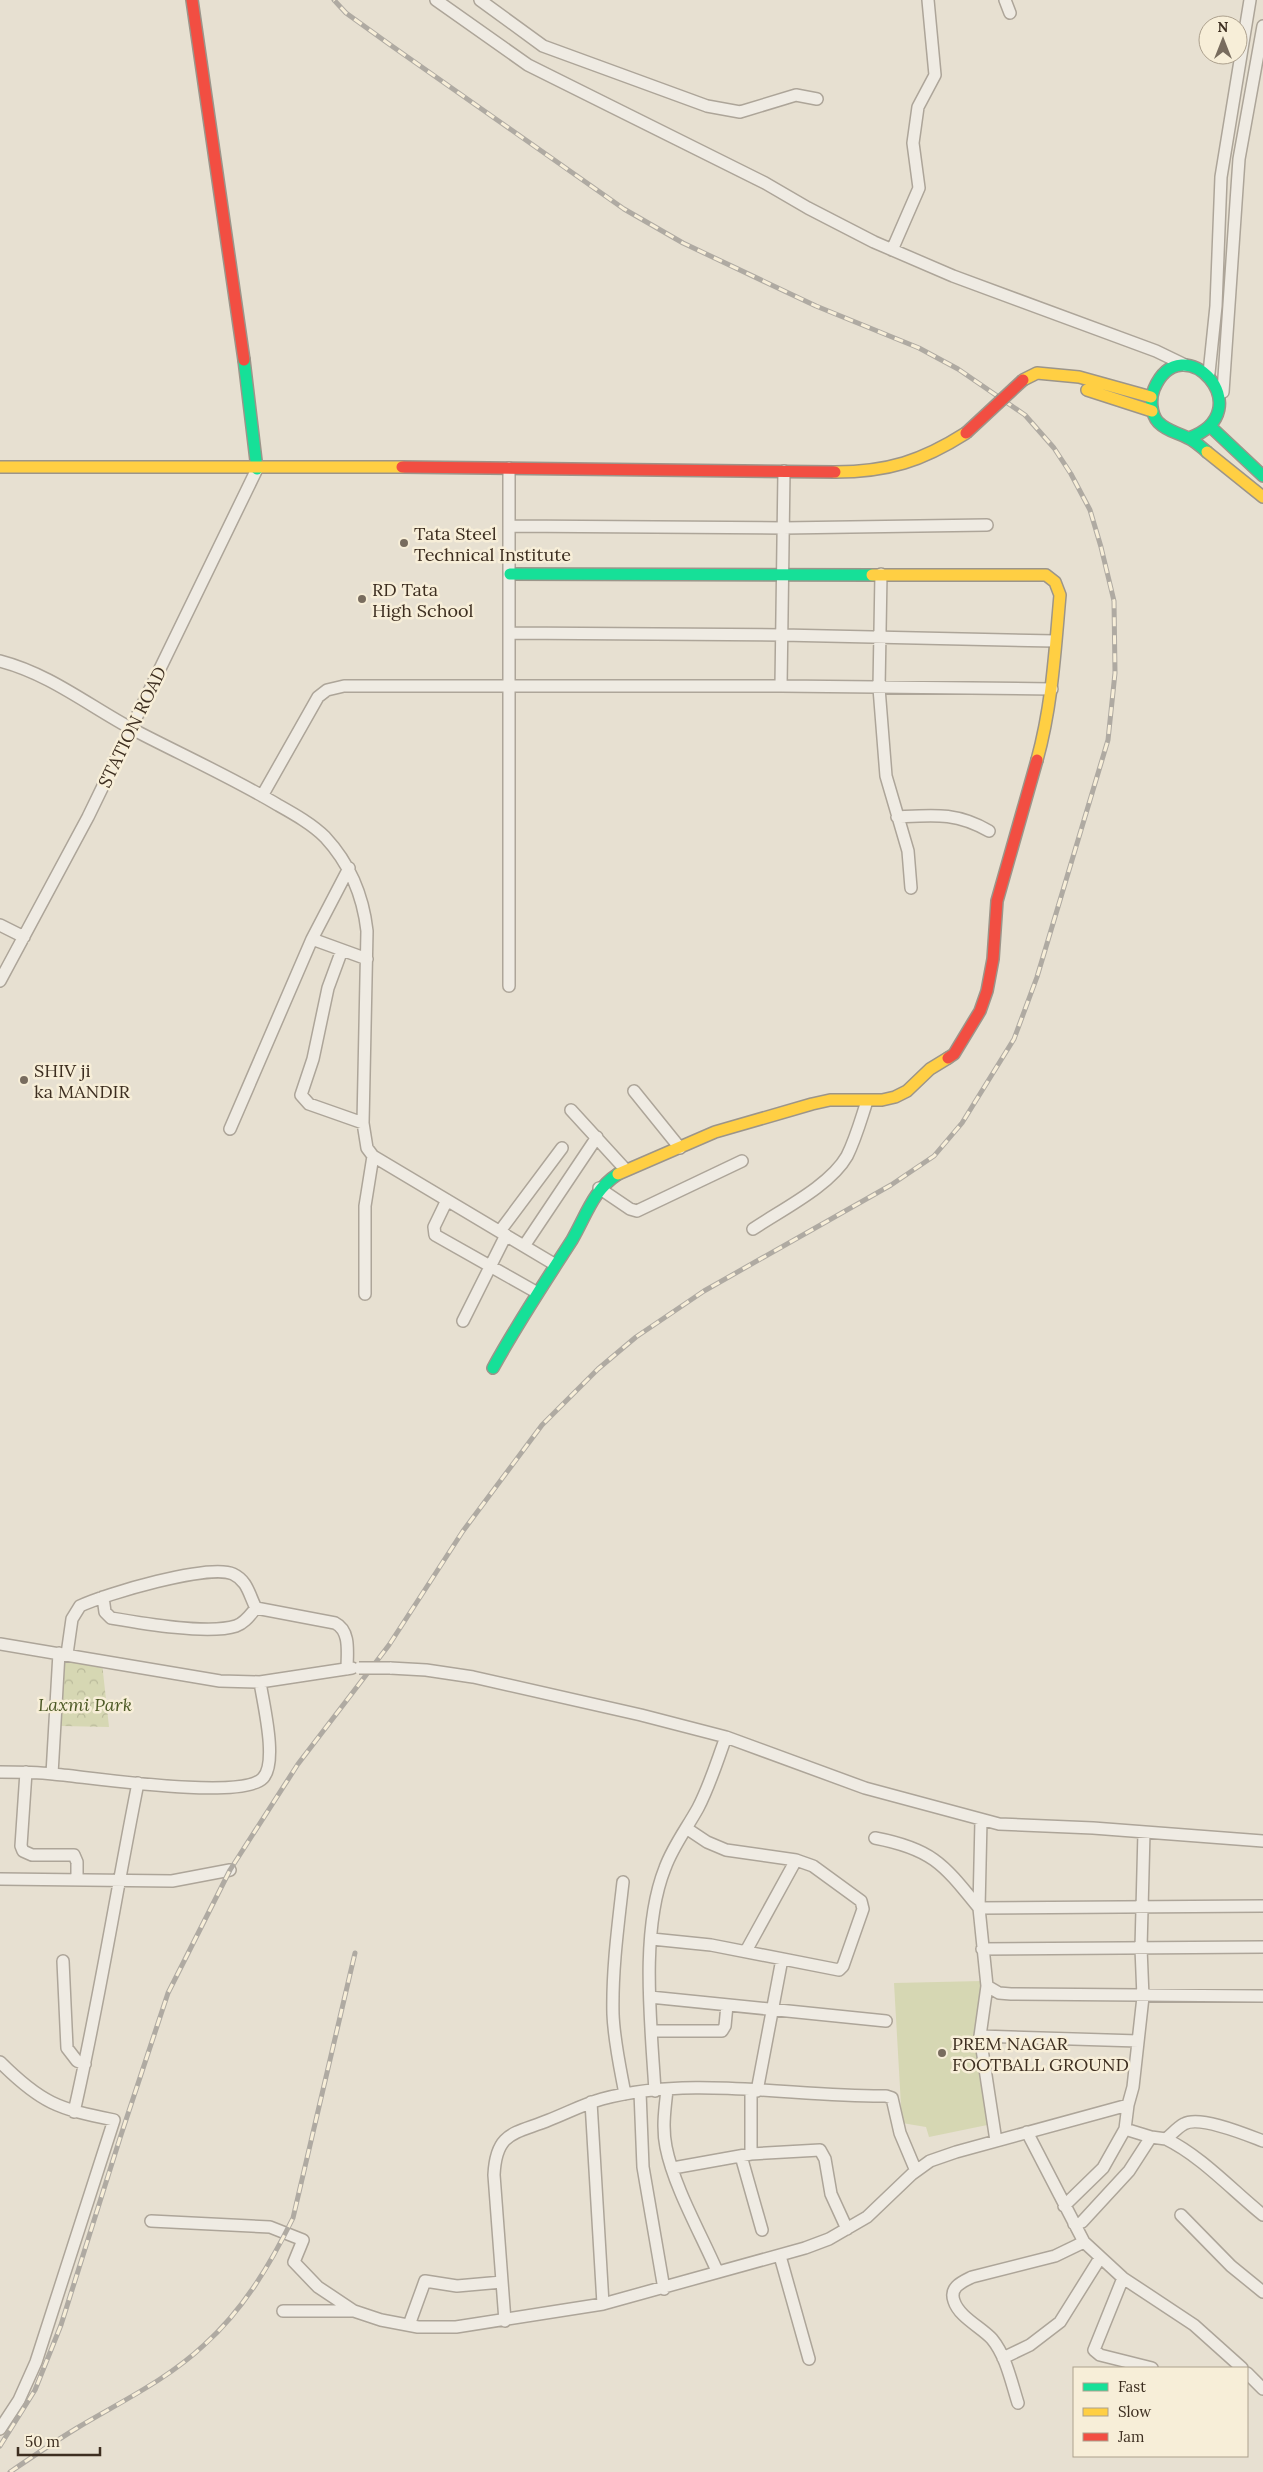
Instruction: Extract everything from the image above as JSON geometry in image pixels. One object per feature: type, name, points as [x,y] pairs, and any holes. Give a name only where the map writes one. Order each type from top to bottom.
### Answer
[{"type":"street","points":[[192,0],[253,420],[257,469]]},
{"type":"street","points":[[436,0],[528,65],[765,183],[808,208],[892,250],[953,276],[1156,351],[1185,365],[1198,367],[1209,373],[1218,382],[1223,394]]},
{"type":"street","points":[[480,0],[543,46],[707,106],[740,112],[796,95],[817,99]]},
{"type":"street","points":[[892,250],[919,188],[913,143],[914,134],[918,107],[934,75],[928,0]]},
{"type":"street","points":[[1005,0],[1010,13]]},
{"type":"street","points":[[1209,373],[1216,306],[1221,176],[1250,0]]},
{"type":"street","points":[[1185,365],[1173,368],[1162,375],[1155,385],[1151,397],[1152,411],[1157,422],[1166,431],[1177,437],[1190,438],[1202,435],[1212,428],[1220,418],[1224,406],[1223,394],[1238,167],[1260,68],[1263,26]]},
{"type":"street","points":[[0,467],[509,468],[862,472],[892,469],[917,462],[940,450],[966,433],[1023,380],[1037,373],[1079,377],[1151,397]]},
{"type":"street","points":[[1055,375],[1070,385],[1152,411]]},
{"type":"street","points":[[1212,428],[1263,476]]},
{"type":"street","points":[[1190,438],[1263,497]]},
{"type":"street","points":[[509,468],[509,986]]},
{"type":"street","name":"STATION ROAD","points":[[0,981],[132,729],[257,469]]},
{"type":"street","points":[[781,686],[784,471]]},
{"type":"street","points":[[509,526],[783,528],[987,526]]},
{"type":"street","points":[[493,1368],[536,1292],[573,1237],[588,1205],[599,1188],[625,1169],[741,1124],[812,1104],[830,1100],[866,1101],[895,1097],[907,1091],[930,1069],[954,1054],[980,1011],[993,959],[997,900],[1045,732],[1052,689],[1060,595],[1055,582],[1046,575],[510,574]]},
{"type":"street","points":[[881,574],[879,688],[886,776],[908,851],[911,888]]},
{"type":"street","points":[[510,633],[782,635],[1055,641]]},
{"type":"street","points":[[0,661],[18,666],[49,680],[132,729],[262,796],[323,835],[349,868],[364,906],[367,931],[367,959],[363,1123],[367,1148],[373,1156],[554,1264]]},
{"type":"street","points":[[262,796],[318,697],[328,690],[354,686],[781,686],[1052,689]]},
{"type":"street","points":[[897,817],[951,815],[974,823],[989,831]]},
{"type":"street","points":[[230,1129],[312,939],[349,868]]},
{"type":"street","points":[[0,925],[24,937]]},
{"type":"street","points":[[312,939],[367,959]]},
{"type":"street","points":[[342,950],[328,988],[313,1059],[300,1095],[309,1104],[363,1123]]},
{"type":"street","points":[[634,1091],[680,1148]]},
{"type":"street","points":[[753,1230],[822,1183],[836,1171],[852,1144],[866,1101]]},
{"type":"street","points":[[571,1110],[625,1169]]},
{"type":"street","points":[[524,1246],[597,1137]]},
{"type":"street","points":[[463,1321],[490,1268],[503,1233],[562,1148]]},
{"type":"street","points":[[365,1294],[366,1206],[373,1156]]},
{"type":"street","points":[[599,1188],[630,1209],[637,1211],[742,1161]]},
{"type":"street","points":[[447,1200],[434,1227],[436,1235],[490,1268],[536,1292]]},
{"type":"street","points":[[52,1774],[63,1654],[74,1612],[80,1606],[103,1597],[181,1576],[220,1571],[232,1574],[242,1580],[249,1590],[256,1608]]},
{"type":"street","points":[[103,1597],[105,1612],[110,1618],[194,1628],[237,1626],[245,1621],[256,1608]]},
{"type":"street","points":[[256,1608],[335,1623],[341,1626],[345,1632],[347,1669]]},
{"type":"street","points":[[0,1644],[220,1681],[260,1682],[359,1668],[426,1670],[474,1677],[726,1737],[864,1788],[999,1824],[1263,1841]]},
{"type":"street","points":[[0,1772],[52,1774],[138,1783],[233,1788],[252,1786],[263,1778],[268,1769],[270,1753],[260,1682]]},
{"type":"street","points":[[655,2091],[650,1997],[652,1940],[658,1888],[672,1850],[686,1828],[710,1781],[726,1737]]},
{"type":"street","points":[[26,1772],[22,1851],[32,1855],[74,1855],[77,1862],[77,1879]]},
{"type":"street","points":[[74,2112],[105,1963],[118,1880],[138,1783]]},
{"type":"street","points":[[981,1820],[979,1908],[987,1986],[980,2036],[996,2141]]},
{"type":"street","points":[[652,1940],[711,1945],[839,1970],[843,1966],[863,1909],[861,1901],[812,1866],[796,1860],[726,1850],[707,1842],[686,1828]]},
{"type":"street","points":[[1064,2206],[1103,2168],[1125,2129],[1128,2105],[1133,2087],[1143,1997],[1141,1948],[1144,1907],[1144,1832]]},
{"type":"street","points":[[875,1838],[901,1844],[936,1859],[979,1908]]},
{"type":"street","points":[[746,1952],[796,1860]]},
{"type":"street","points":[[0,1879],[172,1881],[230,1870]]},
{"type":"street","points":[[623,1882],[614,1973],[613,2014],[616,2052],[625,2094]]},
{"type":"street","points":[[979,1908],[1263,1906]]},
{"type":"street","points":[[982,1949],[1263,1947]]},
{"type":"street","points":[[762,2230],[746,2155],[754,2091],[782,1959]]},
{"type":"street","points":[[63,1961],[67,2048],[77,2061],[85,2064]]},
{"type":"street","points":[[987,1986],[999,1993],[1143,1997],[1263,1996]]},
{"type":"street","points":[[650,1997],[886,2021]]},
{"type":"street","points":[[652,2031],[722,2032],[725,2026],[727,2005]]},
{"type":"street","points":[[980,2036],[1138,2041]]},
{"type":"street","points":[[0,2062],[26,2088],[47,2102],[74,2112],[114,2120],[36,2362],[19,2400],[0,2429]]},
{"type":"street","points":[[667,2090],[664,2130],[666,2147],[673,2168],[718,2271]]},
{"type":"street","points":[[505,2321],[494,2175],[497,2152],[501,2142],[517,2132],[591,2102],[625,2094],[667,2090],[886,2096],[892,2098],[900,2133],[916,2171]]},
{"type":"street","points":[[640,2092],[643,2167],[664,2289]]},
{"type":"street","points":[[591,2102],[603,2304]]},
{"type":"street","points":[[151,2222],[270,2227],[286,2232],[303,2240],[294,2262],[318,2287],[354,2311],[381,2320],[409,2325],[456,2327],[505,2321],[603,2304],[664,2289],[718,2271],[780,2256],[828,2239],[867,2217],[916,2171],[930,2161],[1027,2132],[1128,2105]]},
{"type":"street","points":[[1166,2139],[1185,2123],[1197,2122],[1226,2128],[1263,2141]]},
{"type":"street","points":[[1125,2129],[1151,2137],[1166,2139],[1179,2145],[1263,2215]]},
{"type":"street","points":[[1027,2132],[1084,2242],[1123,2278],[1194,2325],[1241,2367]]},
{"type":"street","points":[[1074,2224],[1082,2222],[1129,2171],[1151,2137]]},
{"type":"street","points":[[673,2168],[746,2155],[820,2150],[825,2158],[831,2194],[847,2229]]},
{"type":"street","points":[[1181,2215],[1231,2266],[1263,2292]]},
{"type":"street","points":[[1018,2402],[1003,2358],[993,2340],[958,2309],[953,2300],[954,2290],[960,2282],[972,2277],[1055,2256],[1084,2242]]},
{"type":"street","points":[[780,2256],[809,2359]]},
{"type":"street","points":[[1003,2358],[1047,2335],[1060,2322],[1100,2258]]},
{"type":"street","points":[[1123,2278],[1094,2350],[1100,2355],[1148,2367]]},
{"type":"street","points":[[409,2325],[424,2281],[457,2286],[502,2282]]},
{"type":"street","points":[[283,2311],[354,2311]]},
{"type":"street","points":[[1248,2374],[1263,2389]]},
{"type":"green space","name":"Laxmi Park","points":[[65,1658],[102,1663],[109,1727],[61,1726]]},
{"type":"green space","name":"PREM NAGAR FOOTBALL GROUND","points":[[982,1981],[992,2124],[929,2137],[926,2127],[902,2123],[894,1983]]},
{"type":"railway","points":[[0,2446],[35,2390],[61,2325],[168,1993],[230,1870],[298,1764],[389,1645],[463,1531],[542,1425],[598,1369],[636,1337],[704,1291],[891,1185],[934,1156],[962,1123],[1014,1039],[1037,977],[1108,740],[1115,673],[1114,601],[1101,547],[1090,510],[1071,474],[1054,448],[1025,415],[958,369],[919,348],[816,306],[683,243],[624,209],[389,44],[346,13],[334,0]]},
{"type":"railway","points":[[10,2472],[68,2433],[159,2380],[190,2358],[231,2317],[255,2286],[293,2218],[355,1953]]},
{"type":"traffic: fast","points":[[244,360],[257,469]]},
{"type":"traffic: fast","points":[[1189,438],[1210,425],[1219,410],[1218,393],[1210,379],[1197,368],[1182,365],[1167,371],[1154,389],[1153,411],[1158,422],[1169,430],[1191,439],[1207,452]]},
{"type":"traffic: fast","points":[[1212,428],[1263,476]]},
{"type":"traffic: fast","points":[[510,574],[872,575]]},
{"type":"traffic: fast","points":[[493,1368],[521,1319],[572,1240],[596,1196],[609,1180],[618,1174]]},
{"type":"traffic: slow","points":[[1023,380],[1037,373],[1079,377],[1151,397]]},
{"type":"traffic: slow","points":[[1087,390],[1152,411]]},
{"type":"traffic: slow","points":[[835,472],[872,470],[904,463],[934,451],[966,433]]},
{"type":"traffic: slow","points":[[1207,452],[1263,497]]},
{"type":"traffic: slow","points":[[0,467],[402,467]]},
{"type":"traffic: slow","points":[[872,575],[1046,575],[1055,582],[1060,595],[1050,699],[1037,760]]},
{"type":"traffic: slow","points":[[618,1174],[715,1132],[812,1104],[830,1100],[882,1100],[895,1097],[907,1091],[930,1069],[948,1058]]},
{"type":"traffic: jam","points":[[192,0],[244,360]]},
{"type":"traffic: jam","points":[[966,433],[1023,380]]},
{"type":"traffic: jam","points":[[402,467],[835,472]]},
{"type":"traffic: jam","points":[[948,1058],[954,1054],[980,1011],[987,991],[993,959],[997,901],[1037,760]]},
{"type":"place","name":"Tata Steel Technical Institute","points":[[404,543]]},
{"type":"place","name":"RD Tata High School","points":[[362,599]]},
{"type":"place","name":"SHIV ji ka MANDIR","points":[[24,1080]]},
{"type":"place","name":"PREM NAGAR FOOTBALL GROUND","points":[[942,2053]]}]
